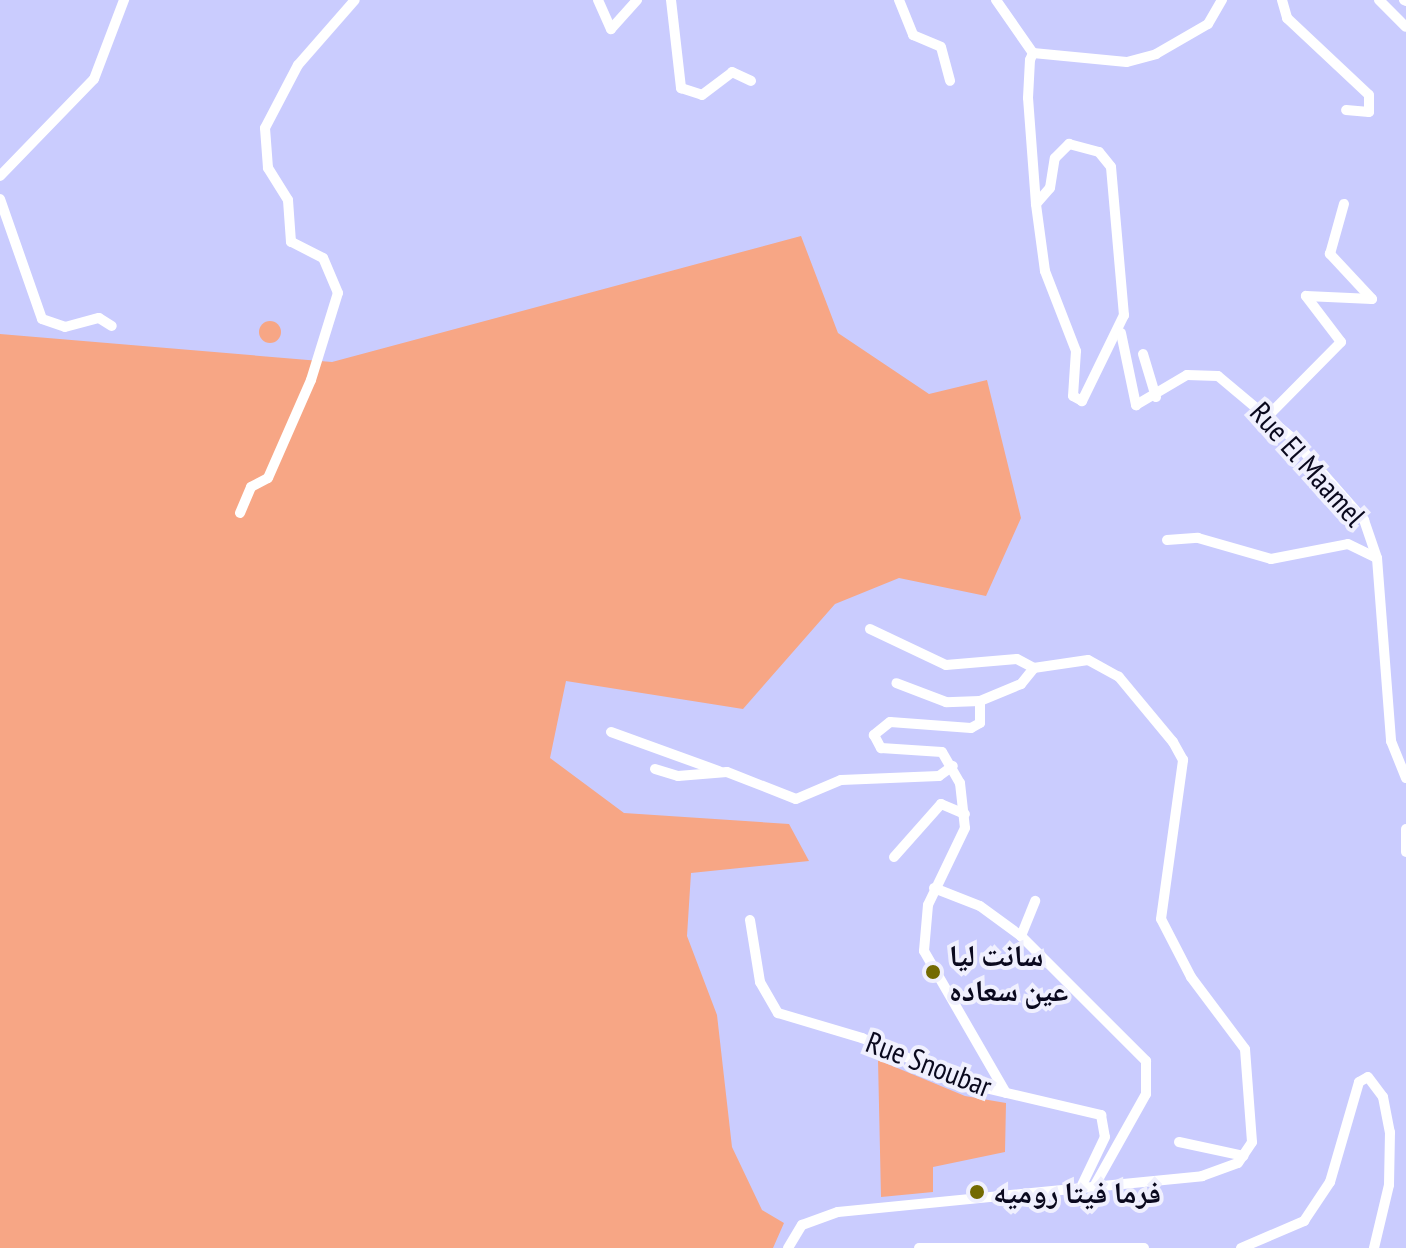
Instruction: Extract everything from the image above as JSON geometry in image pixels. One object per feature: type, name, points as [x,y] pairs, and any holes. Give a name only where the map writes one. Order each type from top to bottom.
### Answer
[{"type":"street","points":[[0,176],[94,79],[124,0]]},
{"type":"street","points":[[240,513],[251,487],[268,478],[317,365],[338,293],[323,258],[291,242],[288,200],[264,152],[265,128],[298,65],[355,0]]},
{"type":"street","points":[[598,0],[614,29],[637,0]]},
{"type":"street","points":[[671,0],[681,88],[702,95],[732,72],[751,81]]},
{"type":"street","points":[[899,0],[913,35],[941,47],[950,81]]},
{"type":"street","points":[[996,0],[1033,53],[1028,84],[1036,204],[1049,291],[1076,351],[1076,401],[1088,397],[1121,333]]},
{"type":"street","points":[[1033,53],[1142,59],[1201,30],[1222,0]]},
{"type":"street","points":[[1282,0],[1287,18],[1369,95],[1369,112],[1346,110]]},
{"type":"street","points":[[1379,0],[1406,27]]},
{"type":"street","points":[[1036,204],[1062,148],[1079,143],[1107,160],[1119,205],[1121,333],[1133,402],[1156,397],[1143,354]]},
{"type":"street","points":[[0,199],[4,237],[42,319],[65,327],[99,318],[112,326]]},
{"type":"street","points":[[1268,416],[1341,342],[1306,296],[1372,299],[1330,254],[1344,204]]},
{"type":"street","name":"Rue El Maamel","points":[[1156,397],[1187,375],[1207,373],[1229,381],[1268,416],[1364,520],[1377,558],[1388,722],[1406,778]]},
{"type":"street","points":[[1167,540],[1198,538],[1271,559],[1348,544],[1377,558]]},
{"type":"street","points":[[870,629],[946,665],[1017,659],[1034,668]]},
{"type":"street","points":[[788,1248],[802,1225],[838,1212],[1082,1185],[1202,1176],[1244,1156],[1255,1126],[1245,1049],[1179,957],[1159,905],[1183,760],[1112,671],[1076,657],[1034,668],[1021,684],[980,701],[946,702],[896,683]]},
{"type":"street","points":[[980,701],[980,723],[971,728],[890,722],[874,735],[881,748],[942,752],[953,766],[965,814],[959,847],[934,888],[925,957],[1006,1093]]},
{"type":"street","points":[[611,732],[796,799],[841,780],[939,776],[953,766]]},
{"type":"street","points":[[655,769],[678,776],[719,771]]},
{"type":"street","points":[[894,857],[941,804],[965,814]]},
{"type":"street","points":[[1406,829],[1406,852]]},
{"type":"street","points":[[934,888],[980,906],[1021,936],[1146,1061],[1146,1094],[1095,1185]]},
{"type":"street","points":[[1021,936],[1035,901]]},
{"type":"street","name":"Rue Snoubar","points":[[750,920],[760,982],[778,1013],[1006,1093],[1101,1115],[1105,1137],[1082,1185]]},
{"type":"street","points":[[1241,1248],[1304,1221],[1330,1182],[1359,1082],[1368,1077],[1380,1091],[1390,1132],[1389,1185],[1374,1248]]},
{"type":"street","points":[[1179,1142],[1244,1156]]},
{"type":"street","points":[[919,1248],[1144,1248]]},
{"type":"shaded area","points":[[801,236],[838,333],[929,394],[987,380],[1021,518],[986,596],[899,578],[835,604],[743,709],[566,681],[550,758],[624,813],[789,824],[809,861],[691,873],[687,936],[717,1015],[732,1147],[762,1210],[784,1223],[773,1248],[0,1248],[0,334],[332,362]]},
{"type":"shaded area","points":[[270,321],[278,324],[281,332],[278,340],[270,343],[262,340],[259,332],[262,324]]},
{"type":"shaded area","points":[[878,1060],[965,1096],[1006,1103],[1005,1152],[933,1167],[933,1192],[881,1197]]},
{"type":"place","name":"سانت ليا عين سعاده","points":[[933,972]]},
{"type":"place","name":"فرما فيتا روميه","points":[[977,1192]]}]
